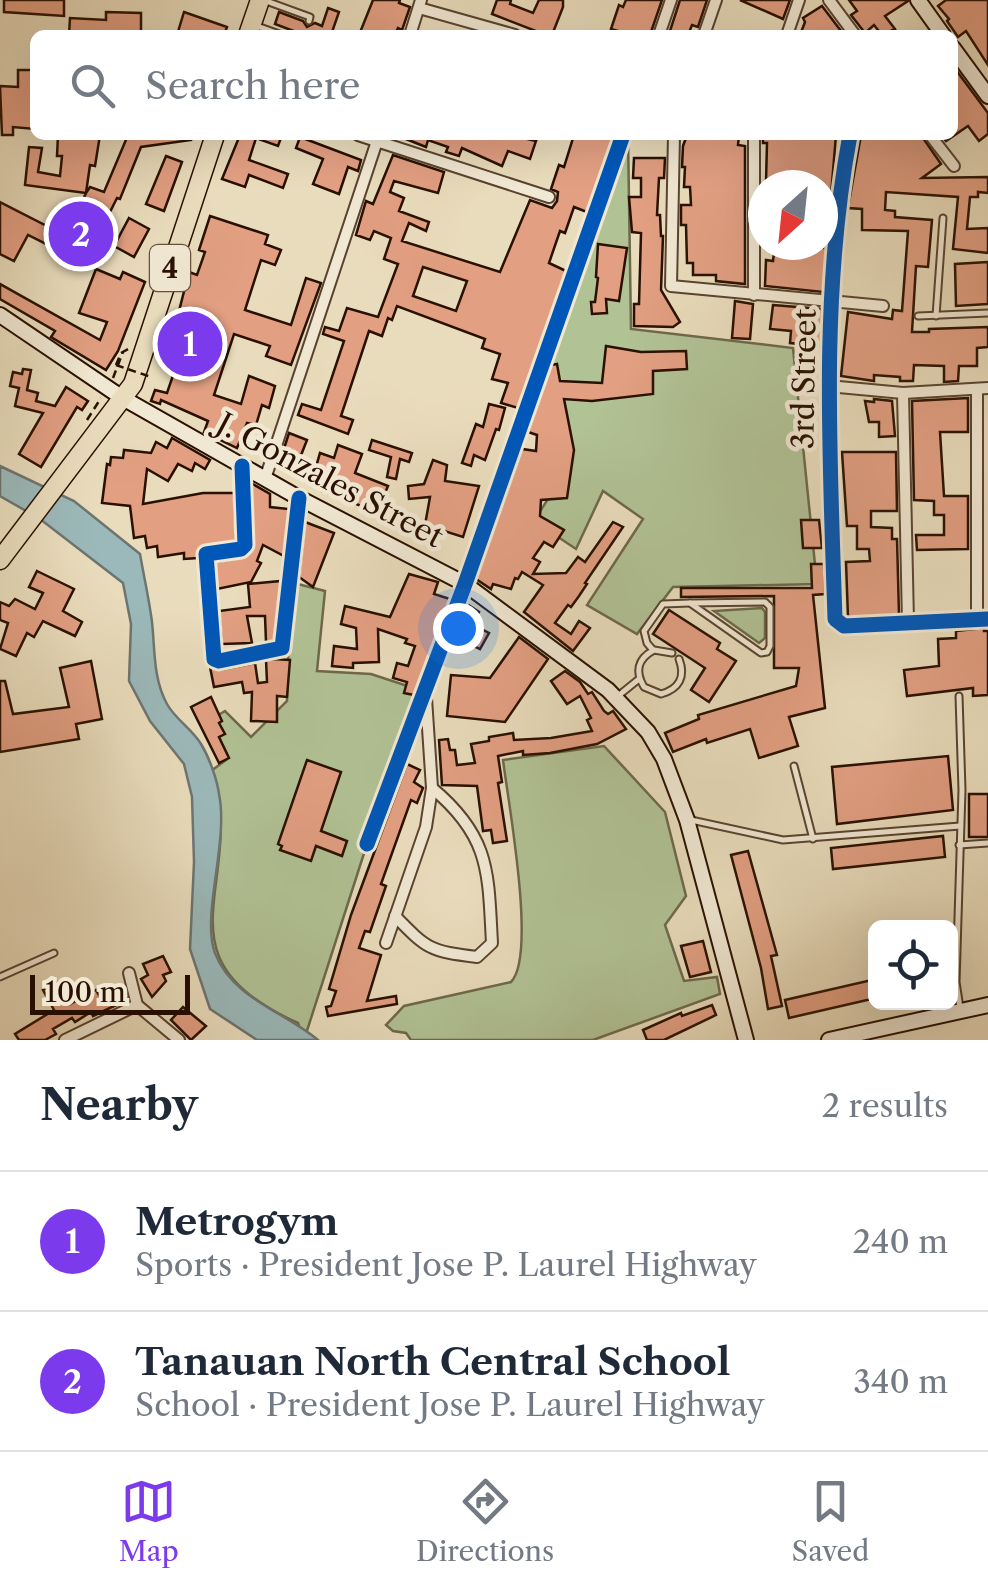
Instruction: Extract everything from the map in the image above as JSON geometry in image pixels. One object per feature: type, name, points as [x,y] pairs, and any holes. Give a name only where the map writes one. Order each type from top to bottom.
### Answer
[{"type":"highway","points":[[245,29],[249,0]]},
{"type":"highway","points":[[245,29],[262,0]]},
{"type":"highway","name":"4","points":[[121,398],[132,347],[202,140]]},
{"type":"highway","name":"4","points":[[5,553],[133,384],[213,140]]},
{"type":"main road","points":[[918,0],[940,30]]},
{"type":"main road","points":[[958,55],[988,96]]},
{"type":"main road","name":"J. Gonzales Street","points":[[0,315],[121,398],[298,498],[465,584],[537,634],[616,698],[648,732],[687,820],[746,1040]]},
{"type":"main road","points":[[829,1040],[988,1005]]},
{"type":"street","points":[[661,30],[671,0]]},
{"type":"street","points":[[706,30],[716,0]]},
{"type":"street","points":[[789,30],[799,0]]},
{"type":"street","points":[[828,0],[851,30]]},
{"type":"street","points":[[412,30],[420,4],[500,30]]},
{"type":"street","points":[[265,479],[377,140]]},
{"type":"street","points":[[384,140],[549,197]]},
{"type":"street","points":[[367,844],[426,692],[622,140]]},
{"type":"street","points":[[674,140],[672,286],[884,306]]},
{"type":"street","points":[[754,140],[754,295]]},
{"type":"street","name":"3rd Street","points":[[849,140],[828,386],[836,618],[844,626],[908,622]]},
{"type":"street","points":[[934,140],[954,166]]},
{"type":"street","points":[[828,386],[903,393],[982,388],[983,619],[908,622],[903,393]]},
{"type":"street","points":[[242,466],[245,545],[206,554],[214,659],[282,648],[298,498]]},
{"type":"street","points":[[386,943],[426,827],[432,788],[426,692]]},
{"type":"street","points":[[395,916],[424,946],[437,952],[477,956],[492,943],[487,865],[463,817],[432,788]]},
{"type":"street","points":[[129,973],[138,1005],[179,1040]]},
{"type":"street","points":[[65,1040],[138,1005]]},
{"type":"lane","points":[[262,0],[310,17],[308,21]]},
{"type":"lane","points":[[936,316],[943,218]]},
{"type":"lane","points":[[918,316],[988,313]]},
{"type":"lane","points":[[672,652],[654,650],[647,643],[644,630],[664,604],[690,603],[769,604],[769,650],[761,652],[690,603]]},
{"type":"lane","points":[[654,650],[640,662],[639,679],[652,693],[670,692],[682,678],[679,659]]},
{"type":"lane","points":[[616,698],[639,679]]},
{"type":"lane","points":[[959,696],[956,982],[961,1011]]},
{"type":"lane","points":[[794,766],[812,839]]},
{"type":"lane","points":[[687,820],[778,839],[960,826]]},
{"type":"lane","points":[[959,844],[988,843]]},
{"type":"lane","points":[[0,977],[54,953]]},
{"type":"path","points":[[132,347],[121,352],[116,365],[150,378]]},
{"type":"green space","points":[[628,140],[631,329],[793,348],[817,584],[673,587],[637,634],[587,605],[643,519],[603,491],[576,549],[534,521],[565,472],[543,364]]},
{"type":"green space","points":[[290,582],[325,591],[317,671],[371,674],[426,692],[367,844],[304,1040],[298,1023],[253,997],[227,971],[215,943],[213,913],[220,811],[211,771],[226,760],[205,723],[225,711],[251,737],[287,701]]},
{"type":"green space","points":[[762,608],[765,638],[759,643],[714,611]]},
{"type":"green space","points":[[604,746],[665,812],[686,896],[665,925],[684,981],[717,977],[720,994],[593,1040],[411,1040],[406,1033],[393,1031],[386,1025],[404,1006],[511,982],[518,967],[521,911],[503,760]]},
{"type":"water","points":[[0,466],[74,501],[140,554],[162,694],[201,744],[218,788],[221,834],[211,919],[215,953],[223,969],[246,993],[318,1040],[257,1040],[210,1009],[190,949],[192,797],[184,764],[150,721],[129,681],[131,624],[123,583],[40,519],[0,496]]},
{"type":"building","points":[[4,0],[64,0],[64,16],[4,12]]},
{"type":"building","points":[[373,0],[400,0],[399,3],[410,7],[402,30],[361,30]]},
{"type":"building","points":[[497,0],[511,0],[510,4],[533,13],[539,0],[563,0],[554,30],[533,30],[492,14]]},
{"type":"building","points":[[626,0],[662,0],[652,30],[611,29],[619,5],[623,7]]},
{"type":"building","points":[[680,0],[707,0],[698,27],[670,30]]},
{"type":"building","points":[[740,0],[790,0],[783,19]]},
{"type":"building","points":[[849,0],[908,1],[885,16],[893,30],[878,30],[874,25],[863,30],[851,15],[857,11]]},
{"type":"building","points":[[946,0],[988,0],[988,65],[966,31],[958,37],[958,30],[953,30],[938,6]]},
{"type":"building","points":[[822,6],[840,30],[802,30],[803,18]]},
{"type":"building","points":[[328,8],[339,12],[333,30],[291,30],[275,24],[279,12],[303,21],[307,27],[315,23],[322,26]]},
{"type":"building","points":[[106,12],[141,13],[141,30],[69,30],[70,18],[106,20]]},
{"type":"building","points":[[184,12],[227,27],[226,30],[179,30]]},
{"type":"building","points":[[18,70],[30,70],[30,129],[13,127],[13,135],[2,135],[0,86],[18,87]]},
{"type":"building","points":[[958,73],[988,113],[988,134],[979,141],[968,126],[958,133]]},
{"type":"building","points":[[58,140],[99,140],[86,193],[25,185],[29,147],[42,148],[38,172],[60,176],[62,156],[57,156]]},
{"type":"building","points":[[126,140],[191,140],[141,147],[120,199],[110,212],[94,205],[88,216],[78,210],[90,187],[104,192]]},
{"type":"building","points":[[238,140],[255,140],[249,160],[288,174],[283,188],[249,175],[245,187],[222,179]]},
{"type":"building","points":[[299,140],[308,140],[361,160],[358,171],[348,167],[339,194],[313,184],[323,159],[296,148]]},
{"type":"building","points":[[408,140],[428,140],[426,147]]},
{"type":"building","points":[[428,140],[536,141],[530,159],[508,151],[502,166],[462,148],[459,156],[446,152],[448,147]]},
{"type":"building","points":[[572,140],[612,140],[587,212],[574,207],[565,233],[560,231],[549,263],[566,271],[518,408],[501,403],[508,383],[492,379],[500,354],[482,348],[485,339],[397,306],[382,336],[369,331],[341,416],[353,420],[348,434],[298,415],[302,404],[321,410],[344,341],[323,334],[325,327],[339,331],[347,308],[378,317],[398,264],[384,259],[391,238],[374,231],[370,240],[356,235],[366,201],[373,204],[393,155],[444,172],[438,193],[394,181],[390,192],[404,198],[399,211],[429,222],[426,231],[409,223],[402,241],[500,272],[530,200],[552,208],[557,201],[558,192],[551,189],[559,165],[564,167]],"holes":[[[423,267],[467,281],[456,311],[413,296]]]},
{"type":"building","points":[[685,140],[738,140],[738,145],[745,146],[745,284],[716,281],[716,275],[693,275],[693,263],[687,263],[681,205],[691,205],[690,187],[684,187]]},
{"type":"building","points":[[763,140],[836,140],[833,170],[766,170],[767,143]]},
{"type":"building","points":[[860,140],[924,140],[941,164],[922,178],[988,177],[988,193],[978,192],[978,197],[970,197],[967,229],[988,228],[988,253],[953,249],[958,197],[886,192],[885,210],[895,211],[895,217],[932,220],[928,267],[916,266],[912,332],[988,327],[988,347],[977,348],[977,366],[959,366],[958,381],[944,382],[944,366],[914,365],[913,381],[874,375],[874,381],[841,376],[848,312],[892,319],[893,310],[902,311],[908,231],[862,230],[862,209],[848,208]]},
{"type":"building","points":[[166,156],[182,162],[164,211],[146,204]]},
{"type":"building","points":[[634,158],[665,158],[664,178],[659,178],[657,215],[663,236],[661,290],[680,322],[673,327],[634,326],[634,304],[639,304],[641,233],[632,232],[629,197],[641,197],[641,178],[633,178]]},
{"type":"building","points":[[0,202],[78,242],[70,256],[28,235],[14,261],[0,254]]},
{"type":"building","points":[[210,216],[268,235],[265,244],[281,250],[275,265],[261,260],[245,310],[291,325],[306,278],[321,283],[291,365],[266,356],[270,346],[234,334],[214,395],[241,404],[249,376],[275,386],[269,408],[262,405],[256,425],[247,423],[237,448],[204,432],[208,421],[161,400],[160,404],[151,401],[155,390],[167,393],[192,320],[178,315],[189,272],[197,275],[205,252],[199,250]]},
{"type":"building","points":[[129,218],[149,229],[134,257],[114,246]]},
{"type":"building","points":[[598,244],[627,248],[619,301],[606,299],[607,313],[592,314],[598,278]]},
{"type":"building","points":[[766,260],[826,260],[823,292],[765,286]]},
{"type":"building","points":[[988,262],[988,304],[956,306],[955,264]]},
{"type":"building","points":[[96,269],[120,279],[123,272],[145,282],[118,351],[106,370],[51,337],[55,331],[0,299],[0,284],[100,340],[107,322],[79,313]]},
{"type":"building","points":[[735,301],[753,304],[750,339],[732,338]]},
{"type":"building","points":[[773,305],[822,309],[821,346],[790,343],[791,331],[770,329]]},
{"type":"building","points":[[606,346],[641,352],[686,351],[687,369],[653,371],[653,394],[592,401],[564,399],[574,450],[567,498],[541,500],[540,516],[564,530],[553,547],[544,542],[533,558],[540,562],[533,574],[566,573],[578,557],[585,562],[613,522],[623,527],[579,596],[555,623],[571,634],[579,621],[590,628],[573,651],[524,612],[543,585],[522,572],[511,589],[493,584],[491,589],[476,579],[522,449],[536,451],[537,435],[528,432],[551,365],[557,364],[560,381],[602,383]]},
{"type":"building","points":[[23,369],[31,370],[27,390],[38,393],[36,401],[55,406],[66,387],[88,401],[82,410],[77,407],[41,467],[19,454],[43,413],[15,406],[19,388],[10,386],[13,372],[22,374]]},
{"type":"building","points":[[968,398],[968,432],[940,432],[944,496],[968,496],[968,549],[917,550],[916,535],[944,535],[944,515],[934,515],[934,501],[914,500],[912,401]]},
{"type":"building","points":[[865,401],[892,401],[895,436],[879,437],[879,422],[869,422]]},
{"type":"building","points":[[489,404],[505,408],[499,430],[496,429],[485,460],[474,455],[471,466],[462,463],[476,424],[483,427]]},
{"type":"building","points":[[289,433],[307,440],[296,468],[280,461]]},
{"type":"building","points":[[172,438],[210,460],[205,469],[195,463],[192,471],[178,464],[168,481],[147,469],[143,504],[203,493],[234,493],[236,541],[202,547],[198,558],[184,559],[184,553],[158,557],[157,546],[147,548],[145,536],[134,538],[130,506],[102,503],[111,457],[123,458],[124,450],[151,453],[156,442],[167,448]]},
{"type":"building","points":[[372,440],[412,453],[409,462],[400,459],[396,479],[387,477],[391,457],[369,450]]},
{"type":"building","points":[[338,445],[362,454],[355,473],[388,486],[377,512],[322,491],[324,486],[312,481],[320,453],[334,458]]},
{"type":"building","points":[[842,452],[896,452],[897,511],[871,511],[871,527],[892,528],[892,539],[897,539],[899,615],[848,617],[846,562],[870,561],[869,549],[857,549],[857,526],[847,526]]},
{"type":"building","points":[[433,460],[447,465],[445,481],[479,486],[463,537],[425,525],[430,497],[409,499],[408,486],[424,484]]},
{"type":"building","points":[[251,483],[270,494],[270,507],[289,509],[284,556],[263,545],[257,561],[261,563],[251,582],[217,589],[215,562],[243,557],[253,547]]},
{"type":"building","points":[[801,520],[819,520],[822,548],[803,548]]},
{"type":"building","points":[[305,522],[334,533],[313,587],[299,577]]},
{"type":"building","points":[[811,564],[824,564],[825,594],[813,595],[825,708],[789,717],[798,746],[759,758],[750,729],[707,743],[706,739],[673,752],[665,733],[699,719],[698,715],[796,686],[799,668],[774,668],[774,596],[681,597],[681,588],[812,588]]},
{"type":"building","points":[[37,571],[74,589],[63,611],[82,622],[75,636],[43,621],[34,637],[27,633],[16,656],[0,649],[8,623],[0,620],[0,602],[9,606],[15,599],[35,609],[43,593],[29,587]]},
{"type":"building","points":[[409,574],[438,582],[434,594],[450,599],[414,695],[404,693],[407,682],[393,678],[397,663],[408,666],[415,646],[405,643],[407,639],[378,629],[379,662],[353,663],[353,668],[332,666],[334,646],[357,649],[356,628],[341,624],[345,606],[390,617]]},
{"type":"building","points":[[281,581],[274,641],[266,642],[265,616],[247,616],[252,643],[222,644],[219,611],[250,607],[248,584]]},
{"type":"building","points":[[467,604],[479,612],[472,624],[489,633],[480,649],[456,637]]},
{"type":"building","points":[[669,610],[720,643],[717,649],[736,661],[709,702],[691,690],[705,668],[653,634]]},
{"type":"building","points":[[956,631],[988,631],[988,695],[973,696],[973,688],[907,696],[904,670],[939,666],[938,639],[956,638]]},
{"type":"building","points":[[519,637],[548,659],[505,722],[447,716],[451,675],[490,678]]},
{"type":"building","points":[[266,660],[290,660],[287,697],[277,696],[277,722],[251,721],[252,692],[244,693],[242,682],[214,687],[210,667],[221,670],[255,663],[258,683],[267,682]]},
{"type":"building","points":[[91,661],[102,719],[76,724],[79,739],[0,752],[0,681],[5,681],[13,714],[69,707],[60,668]]},
{"type":"building","points":[[565,671],[588,694],[592,692],[604,711],[613,711],[626,729],[597,744],[550,753],[523,755],[523,751],[498,756],[507,841],[493,843],[491,830],[483,831],[477,786],[442,785],[439,740],[448,739],[450,750],[455,750],[457,765],[475,763],[471,744],[489,741],[489,737],[513,733],[514,740],[551,738],[592,731],[587,720],[591,718],[580,696],[567,704],[551,681]]},
{"type":"building","points":[[211,697],[222,721],[219,723],[225,734],[219,737],[229,758],[219,763],[191,707]]},
{"type":"building","points":[[948,756],[953,810],[837,824],[832,767]]},
{"type":"building","points":[[307,760],[341,772],[321,831],[347,841],[342,856],[316,846],[311,861],[280,850],[282,846],[278,844]]},
{"type":"building","points":[[407,764],[420,770],[414,782],[423,788],[417,803],[411,800],[381,884],[386,886],[370,932],[365,931],[359,948],[381,955],[367,1001],[396,996],[397,1004],[328,1016],[326,1007],[331,1006],[336,991],[329,989],[351,915]]},
{"type":"building","points":[[969,794],[988,794],[988,837],[969,837]]},
{"type":"building","points":[[943,836],[945,857],[833,869],[831,848]]},
{"type":"building","points":[[748,851],[777,955],[771,956],[782,1006],[768,1009],[731,855]]},
{"type":"building","points":[[703,941],[711,972],[690,977],[681,946]]},
{"type":"building","points":[[163,956],[171,972],[163,975],[166,981],[152,997],[141,979],[148,975],[143,964]]},
{"type":"building","points":[[868,981],[868,1000],[789,1018],[785,1000]]},
{"type":"building","points":[[58,982],[70,1004],[96,990],[100,997],[124,988],[127,1000],[75,1022],[72,1018],[53,1029],[56,1034],[45,1040],[19,1040],[15,1034],[54,1010],[43,990]]},
{"type":"building","points":[[712,1005],[716,1015],[664,1040],[647,1040],[643,1030],[681,1013],[682,1016]]},
{"type":"building","points":[[183,1007],[206,1026],[191,1040],[171,1020]]},
{"type":"cycle path","points":[[367,844],[465,584],[621,140]]},
{"type":"cycle path","points":[[849,140],[834,255],[829,376],[835,619],[844,626],[988,619]]},
{"type":"cycle path","points":[[242,466],[245,545],[206,554],[214,659],[282,648],[299,498]]},
{"type":"place","name":"Tanauan North Central School","points":[[81,234]]},
{"type":"place","name":"Metrogym","points":[[190,344]]}]
